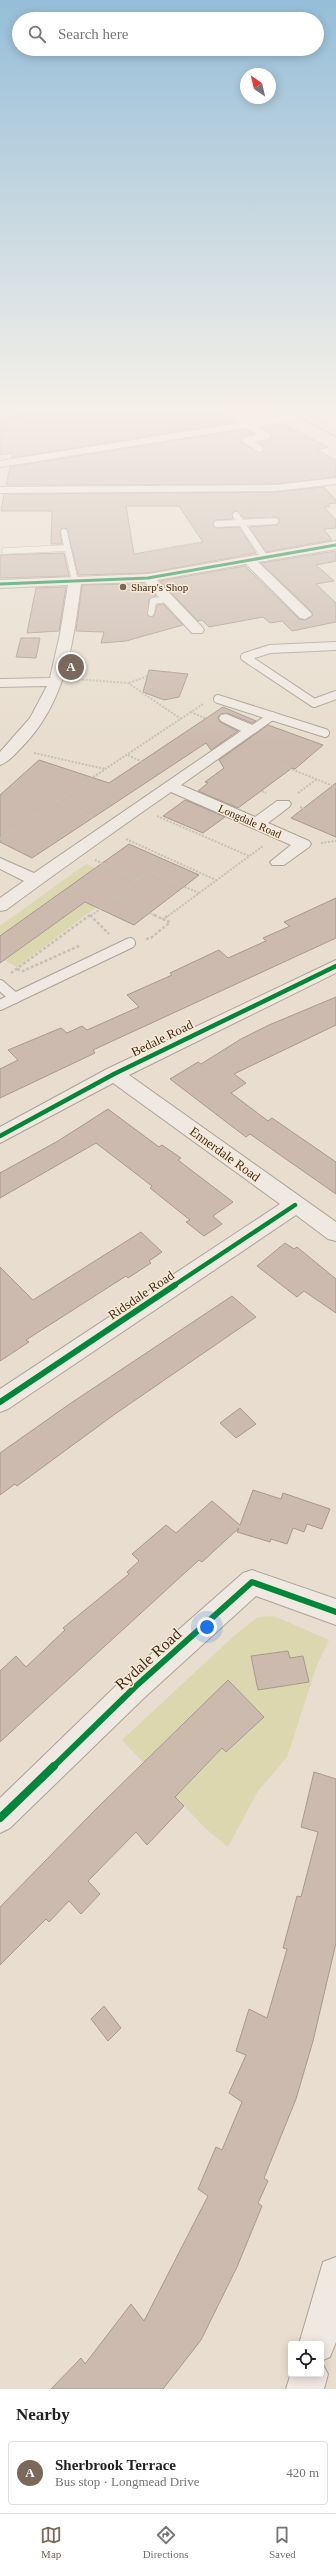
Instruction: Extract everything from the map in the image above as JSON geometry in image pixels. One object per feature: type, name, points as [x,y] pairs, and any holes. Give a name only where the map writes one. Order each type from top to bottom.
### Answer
[{"type":"street","points":[[0,584],[148,578],[336,545]]},
{"type":"street","points":[[250,561],[306,615]]},
{"type":"street","points":[[148,578],[197,630]]},
{"type":"street","points":[[0,760],[14,748],[36,722],[57,680],[67,635],[75,581]]},
{"type":"street","points":[[0,683],[57,680]]},
{"type":"street","points":[[226,718],[252,730]]},
{"type":"street","points":[[0,906],[37,881],[111,826],[252,730]]},
{"type":"street","name":"Longdale Road","points":[[175,783],[256,824],[302,844],[278,862]]},
{"type":"street","points":[[256,824],[283,804]]},
{"type":"street","points":[[0,863],[37,881]]},
{"type":"street","name":"Bedale Road","points":[[0,1136],[114,1074],[336,966]]},
{"type":"street","name":"Ennerdale Road","points":[[114,1074],[336,1233]]},
{"type":"street","name":"Ridsdale Road","points":[[0,1402],[295,1205]]},
{"type":"street","name":"Rydale Road","points":[[0,1818],[135,1688],[252,1582],[336,1612]]},
{"type":"street","points":[[318,2341],[336,2275]]},
{"type":"street","points":[[305,2389],[308,2377]]},
{"type":"lane","points":[[217,524],[275,521]]},
{"type":"lane","points":[[241,523],[265,558]]},
{"type":"lane","points":[[64,532],[75,581]]},
{"type":"lane","points":[[5,551],[67,548]]},
{"type":"lane","points":[[152,613],[153,601],[167,599]]},
{"type":"lane","points":[[336,646],[270,649],[245,657],[314,703],[336,695]]},
{"type":"lane","points":[[218,699],[325,733]]},
{"type":"lane","points":[[252,730],[272,716]]},
{"type":"lane","points":[[0,1005],[130,943]]},
{"type":"lane","points":[[3,981],[15,998]]},
{"type":"path","points":[[144,552],[216,539],[235,563]]},
{"type":"path","points":[[57,680],[128,683],[158,672]]},
{"type":"path","points":[[128,683],[181,719]]},
{"type":"path","points":[[0,839],[106,770],[191,712]]},
{"type":"path","points":[[14,748],[106,770]]},
{"type":"path","points":[[128,755],[175,783]]},
{"type":"path","points":[[276,763],[336,786]]},
{"type":"path","points":[[283,804],[317,779]]},
{"type":"path","points":[[57,801],[111,826]]},
{"type":"path","points":[[176,824],[249,856]]},
{"type":"path","points":[[163,919],[279,834]]},
{"type":"path","points":[[144,848],[217,880]]},
{"type":"path","points":[[76,852],[138,879]]},
{"type":"path","points":[[3,981],[149,871],[199,893]]},
{"type":"path","points":[[90,915],[107,933],[130,943],[150,938],[170,922],[115,896]]},
{"type":"path","points":[[100,936],[107,933]]},
{"type":"path","points":[[17,969],[23,971],[86,942]]},
{"type":"shaded area","points":[[86,864],[128,883],[17,967],[0,958],[0,926]]},
{"type":"shaded area","points":[[274,1616],[329,1640],[317,1665],[287,1757],[258,1791],[228,1847],[206,1829],[122,1740],[236,1634],[258,1617]]},
{"type":"building","points":[[52,520],[128,520],[134,554],[203,542],[189,520],[215,520],[213,526],[217,528],[239,527],[256,553],[148,573],[78,575],[67,529],[63,528],[60,530],[62,544],[51,544]]},
{"type":"building","points":[[279,520],[336,520],[336,528],[324,529],[332,540],[266,552],[249,527],[276,525],[279,523]]},
{"type":"building","points":[[336,551],[336,561],[316,565],[334,581],[316,584],[336,603],[336,622],[292,631],[282,621],[270,623],[263,617],[209,627],[202,620],[198,621],[160,581],[245,566],[299,619],[306,620],[313,615],[311,611],[261,563]]},
{"type":"building","points":[[64,553],[69,576],[0,578],[0,555]]},
{"type":"building","points":[[144,584],[156,596],[149,600],[148,616],[154,616],[157,605],[163,604],[183,625],[126,641],[101,643],[104,632],[76,631],[82,585]]},
{"type":"building","points":[[66,587],[59,631],[27,633],[36,588]]},
{"type":"building","points":[[21,638],[40,638],[36,658],[16,657]]},
{"type":"building","points":[[149,670],[188,674],[179,697],[164,700],[143,692]]},
{"type":"building","points":[[223,707],[256,721],[252,723],[227,713],[221,714],[218,717],[220,722],[238,731],[211,750],[206,743],[32,858],[0,842],[0,795],[39,760],[109,783]]},
{"type":"building","points":[[268,725],[323,745],[295,769],[292,768],[238,808],[198,791],[208,783],[205,782],[224,768],[219,760]]},
{"type":"building","points":[[336,783],[336,837],[291,818]]},
{"type":"building","points":[[185,800],[225,817],[203,833],[163,816]]},
{"type":"building","points":[[129,844],[199,875],[134,925],[85,902],[0,963],[0,936]]},
{"type":"building","points":[[336,898],[336,938],[93,1050],[95,1053],[0,1098],[0,1069],[18,1060],[8,1050],[61,1028],[67,1033],[82,1026],[87,1030],[139,1007],[127,995],[172,975],[170,973],[219,950],[228,958],[266,941],[263,938],[290,926],[284,922]]},
{"type":"building","points":[[336,997],[336,1025],[234,1074],[246,1083],[231,1093],[268,1121],[272,1118],[336,1162],[336,1194],[250,1134],[246,1137],[170,1079],[198,1062],[201,1064],[241,1039],[269,1025]]},
{"type":"building","points":[[108,1109],[159,1147],[162,1145],[181,1158],[178,1160],[233,1202],[213,1216],[222,1224],[204,1236],[186,1222],[190,1220],[150,1188],[152,1186],[96,1143],[0,1198],[0,1173],[58,1141]]},
{"type":"building","points":[[141,1232],[162,1252],[149,1261],[151,1263],[128,1278],[126,1276],[26,1340],[29,1342],[0,1361],[0,1267],[33,1300]]},
{"type":"building","points":[[285,1243],[294,1249],[297,1247],[336,1279],[336,1313],[304,1291],[297,1297],[257,1266]]},
{"type":"building","points":[[232,1296],[256,1317],[115,1414],[17,1486],[15,1484],[0,1495],[0,1453],[71,1403]]},
{"type":"building","points":[[240,1408],[256,1424],[236,1438],[220,1423]]},
{"type":"building","points":[[253,1490],[281,1499],[283,1493],[330,1509],[322,1529],[307,1524],[304,1532],[293,1528],[287,1544],[271,1539],[270,1542],[237,1532],[239,1528],[202,1562],[199,1560],[0,1742],[0,1671],[16,1656],[26,1667],[65,1630],[63,1628],[129,1574],[127,1572],[139,1561],[132,1554],[166,1525],[176,1533],[212,1501],[240,1525]]},
{"type":"building","points":[[288,1651],[290,1658],[303,1656],[309,1682],[258,1690],[251,1656]]},
{"type":"building","points":[[228,1680],[264,1717],[226,1752],[222,1748],[175,1797],[184,1806],[147,1845],[136,1832],[88,1881],[100,1894],[81,1914],[69,1901],[49,1922],[46,1919],[0,1965],[0,1907],[97,1808]]},
{"type":"building","points":[[314,1772],[336,1779],[336,1943],[313,2041],[296,2099],[264,2178],[268,2181],[258,2203],[262,2206],[237,2267],[201,2340],[163,2389],[51,2389],[81,2358],[85,2364],[131,2304],[144,2321],[208,2196],[198,2189],[216,2147],[222,2150],[242,2102],[229,2093],[246,2055],[236,2051],[249,2009],[267,2018],[287,1949],[283,1948],[297,1896],[301,1897],[318,1832],[301,1827]]},
{"type":"building","points":[[104,2006],[121,2028],[108,2041],[91,2019]]},
{"type":"cycle path","points":[[0,584],[148,578],[336,545]]},
{"type":"cycle path","points":[[0,1136],[114,1074],[336,966]]},
{"type":"cycle path","points":[[0,1402],[295,1205]]},
{"type":"cycle path","points":[[0,1818],[135,1687],[252,1582],[336,1612]]},
{"type":"place","name":"Sharp's Shop","points":[[123,587]]},
{"type":"place","name":"Sherbrook Terrace","points":[[71,667]]}]
